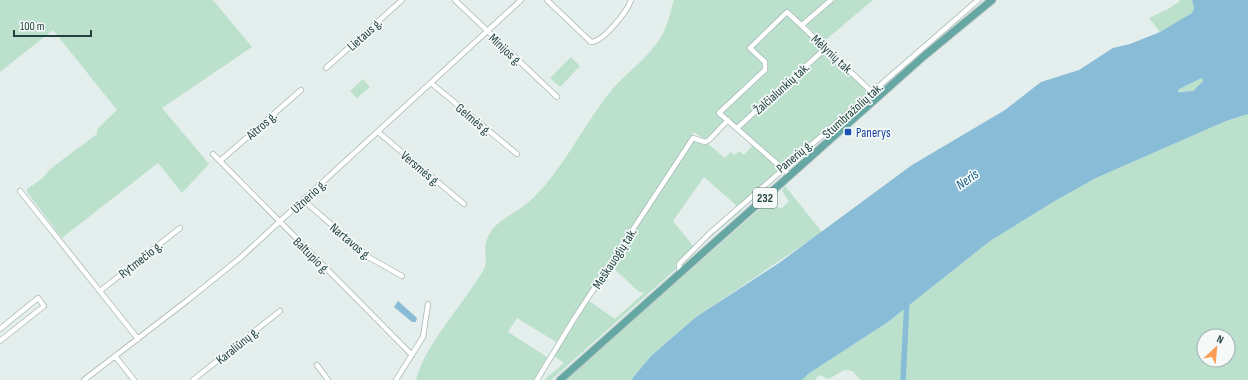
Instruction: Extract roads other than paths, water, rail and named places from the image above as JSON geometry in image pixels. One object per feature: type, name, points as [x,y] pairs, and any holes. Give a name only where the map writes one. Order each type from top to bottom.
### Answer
[{"type":"main road","name":"Panerių g.","points":[[560,380],[878,97],[992,0]]},
{"type":"street","name":"Lietaus g.","points":[[326,68],[402,0]]},
{"type":"street","name":"Minijos g.","points":[[455,0],[557,97]]},
{"type":"street","name":"Užnerio g.","points":[[84,380],[240,258],[521,0]]},
{"type":"street","points":[[547,0],[591,42],[599,40],[627,11],[631,0]]},
{"type":"street","points":[[802,25],[831,0]]},
{"type":"street","name":"Stumbražolių tak.","points":[[680,272],[679,264],[686,256],[978,0]]},
{"type":"street","name":"Mėlynių tak.","points":[[728,120],[719,113],[765,70],[765,62],[750,48],[787,12],[878,97]]},
{"type":"street","name":"Žalčialunkių tak.","points":[[738,128],[826,48]]},
{"type":"street","name":"Gelmės g.","points":[[432,83],[517,154]]},
{"type":"street","name":"Aitros g.","points":[[220,161],[301,90]]},
{"type":"street","points":[[728,120],[790,175]]},
{"type":"street","name":"Meškauogių tak.","points":[[537,380],[600,278],[693,138],[705,142],[709,140],[728,120]]},
{"type":"street","name":"Versmės g.","points":[[378,132],[464,204]]},
{"type":"street","name":"Baltupio g.","points":[[213,154],[412,355]]},
{"type":"street","points":[[20,191],[138,339]]},
{"type":"street","name":"Nartavos g.","points":[[303,200],[370,258],[402,276]]},
{"type":"street","name":"Rytmečio g.","points":[[100,291],[180,228]]},
{"type":"street","points":[[0,329],[38,298],[44,306],[0,341]]},
{"type":"street","points":[[396,380],[423,337],[428,304]]},
{"type":"street","name":"Karaliūnų g.","points":[[193,380],[280,311]]},
{"type":"street","points":[[115,356],[134,380]]},
{"type":"street","points":[[316,365],[328,380]]},
{"type":"water","name":"Neris","points":[[1192,0],[1248,0],[1248,114],[1226,121],[1096,178],[1053,202],[990,241],[888,322],[808,374],[802,380],[631,380],[651,356],[696,317],[779,263],[912,165],[1005,110],[1041,82],[1079,70],[1113,48],[1130,44],[1160,32],[1192,13],[1194,8]],"holes":[[[1202,78],[1203,81],[1193,91],[1178,92],[1179,89]]]},
{"type":"water","points":[[398,301],[417,318],[416,322],[412,322],[394,307]]},
{"type":"waterway","points":[[903,380],[907,300]]},
{"type":"place","name":"Panerys","points":[[848,132]]}]
